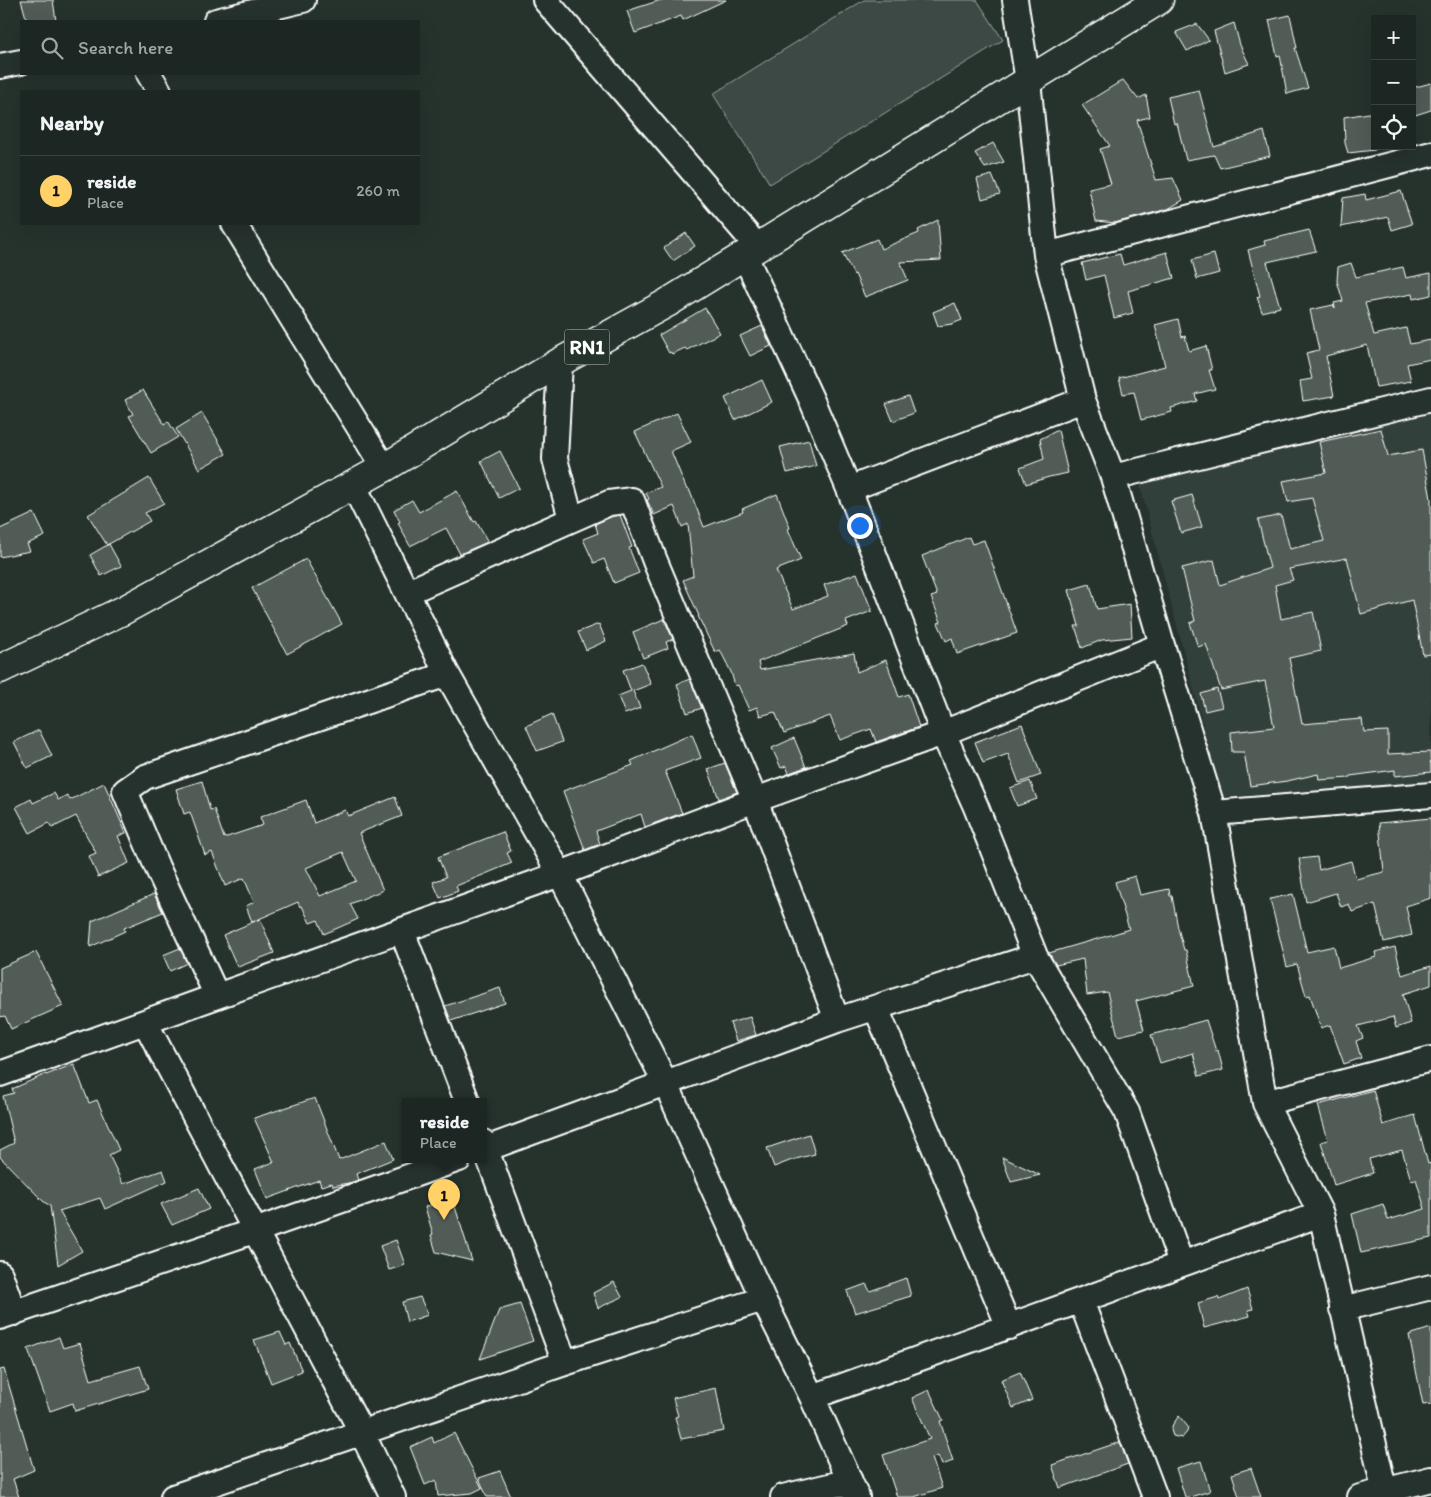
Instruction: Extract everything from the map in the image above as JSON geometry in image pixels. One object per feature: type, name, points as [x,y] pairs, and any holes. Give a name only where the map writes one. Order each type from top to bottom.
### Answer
[{"type":"highway","name":"RN1","points":[[0,669],[124,610],[384,468],[560,362],[667,303],[1159,0]]},
{"type":"street","points":[[224,13],[302,0]]},
{"type":"street","points":[[545,0],[751,250],[849,489],[943,733],[976,807],[1034,956],[1127,1112],[1181,1263]]},
{"type":"street","points":[[1015,0],[1028,80],[1046,255],[1083,400],[1113,477],[1214,814],[1264,1103],[1322,1214],[1385,1494]]},
{"type":"street","points":[[0,66],[20,62]]},
{"type":"street","points":[[150,75],[158,90]]},
{"type":"street","points":[[1046,255],[1431,154]]},
{"type":"street","points":[[235,225],[384,468]]},
{"type":"street","points":[[560,362],[555,459],[571,519]]},
{"type":"street","points":[[1113,477],[1431,399]]},
{"type":"street","points":[[849,489],[1083,400]]},
{"type":"street","points":[[354,484],[447,674],[560,874],[666,1084],[763,1300],[812,1397],[854,1489],[783,1497]]},
{"type":"street","points":[[408,592],[609,503],[632,500],[655,561],[755,800],[838,1020]]},
{"type":"street","points":[[0,1074],[560,874],[755,800],[943,733],[1162,645]]},
{"type":"street","points":[[217,996],[158,867],[126,791],[145,777],[447,674]]},
{"type":"street","points":[[1214,814],[1431,795]]},
{"type":"street","points":[[402,931],[466,1098]]},
{"type":"street","points":[[487,1146],[666,1084],[838,1020],[1034,956]]},
{"type":"street","points":[[876,1008],[1009,1327]]},
{"type":"street","points":[[145,1022],[394,1497]]},
{"type":"street","points":[[1264,1103],[1431,1058]]},
{"type":"street","points":[[487,1155],[565,1363]]},
{"type":"street","points":[[0,1274],[7,1315],[448,1163]]},
{"type":"street","points":[[812,1397],[1181,1263],[1322,1214]]},
{"type":"street","points":[[1342,1309],[1431,1287]]},
{"type":"street","points":[[173,1497],[565,1363],[763,1300]]},
{"type":"street","points":[[1081,1300],[1155,1497]]},
{"type":"street","points":[[1360,1497],[1385,1494],[1431,1480]]},
{"type":"shaded area","points":[[864,0],[977,0],[1003,40],[770,184],[713,94]]},
{"type":"shaded area","points":[[1431,413],[1431,783],[1222,797],[1139,482]]},
{"type":"building","points":[[21,0],[53,0],[56,20],[27,20]]},
{"type":"building","points":[[661,0],[726,0],[683,20],[681,16],[635,33],[627,11]]},
{"type":"building","points":[[1290,15],[1297,48],[1295,48],[1308,88],[1287,94],[1280,55],[1277,56],[1269,20]]},
{"type":"building","points":[[1234,23],[1240,45],[1249,64],[1225,72],[1214,31]]},
{"type":"building","points":[[1197,24],[1209,40],[1187,51],[1176,32]]},
{"type":"building","points":[[1123,80],[1138,99],[1146,95],[1150,117],[1137,120],[1156,180],[1173,178],[1183,200],[1168,209],[1115,223],[1096,221],[1089,189],[1111,184],[1100,149],[1110,146],[1082,105]]},
{"type":"building","points":[[1431,83],[1431,110],[1416,115],[1416,105],[1416,87]]},
{"type":"building","points":[[1199,90],[1214,147],[1264,131],[1270,156],[1220,168],[1214,155],[1186,160],[1177,123],[1174,124],[1168,97]]},
{"type":"building","points":[[1371,113],[1371,150],[1375,150],[1348,153],[1345,143],[1344,117]]},
{"type":"building","points":[[993,143],[1004,162],[985,168],[975,153]]},
{"type":"building","points":[[992,175],[1000,194],[982,199],[977,179]]},
{"type":"building","points":[[1401,191],[1412,224],[1392,230],[1388,217],[1341,227],[1343,198],[1365,194],[1366,200]]},
{"type":"building","points":[[938,220],[941,260],[900,262],[908,280],[865,297],[855,274],[842,253],[877,239],[881,249],[919,233],[918,230]]},
{"type":"building","points":[[1309,230],[1316,251],[1267,262],[1280,307],[1262,312],[1257,297],[1260,296],[1248,250],[1265,245],[1264,241]]},
{"type":"building","points":[[686,233],[695,246],[673,261],[664,248]]},
{"type":"building","points":[[1167,252],[1174,278],[1128,291],[1133,313],[1114,318],[1104,275],[1086,280],[1082,263],[1120,254],[1123,265]]},
{"type":"building","points":[[1214,254],[1219,273],[1197,279],[1192,260]]},
{"type":"building","points":[[1351,263],[1356,277],[1403,267],[1406,278],[1431,273],[1431,295],[1413,299],[1412,294],[1365,303],[1374,335],[1406,328],[1410,344],[1431,340],[1431,359],[1407,364],[1411,381],[1376,387],[1367,345],[1326,356],[1334,396],[1303,401],[1300,381],[1312,379],[1306,353],[1319,350],[1310,310],[1333,305],[1335,308],[1334,303],[1343,301],[1337,281],[1338,267]]},
{"type":"building","points":[[955,303],[962,320],[938,326],[933,312]]},
{"type":"building","points":[[705,308],[720,333],[687,350],[685,348],[672,354],[671,352],[669,353],[659,335]]},
{"type":"building","points":[[1178,319],[1182,337],[1185,336],[1189,351],[1206,346],[1212,370],[1209,370],[1215,389],[1195,394],[1197,401],[1171,408],[1172,412],[1141,420],[1134,392],[1123,394],[1119,378],[1165,366],[1155,325]]},
{"type":"building","points":[[762,326],[771,346],[750,356],[740,336]]},
{"type":"building","points":[[762,380],[772,402],[735,420],[725,398]]},
{"type":"building","points":[[143,390],[164,424],[168,421],[178,437],[151,453],[129,416],[133,414],[125,400]]},
{"type":"building","points":[[908,396],[914,413],[893,421],[886,404]]},
{"type":"building","points":[[202,413],[226,454],[199,469],[176,429]]},
{"type":"building","points":[[677,413],[691,442],[671,451],[704,527],[743,512],[742,509],[777,494],[790,528],[788,529],[801,560],[776,570],[793,609],[828,596],[824,585],[857,573],[872,611],[846,621],[848,626],[758,662],[760,670],[854,653],[857,672],[886,660],[899,697],[908,694],[919,727],[876,742],[871,729],[840,740],[830,716],[784,733],[775,712],[760,716],[757,707],[749,710],[738,685],[735,686],[731,672],[720,650],[715,652],[683,580],[693,576],[688,524],[682,527],[674,506],[654,515],[647,500],[649,499],[646,493],[661,487],[635,432]]},
{"type":"building","points":[[1381,429],[1388,456],[1422,450],[1431,499],[1431,654],[1423,655],[1412,600],[1361,614],[1347,558],[1289,569],[1293,580],[1275,585],[1281,619],[1313,612],[1321,651],[1289,658],[1302,724],[1362,719],[1364,732],[1388,731],[1388,754],[1430,752],[1431,772],[1395,776],[1395,770],[1350,776],[1350,778],[1319,780],[1318,774],[1287,781],[1250,786],[1244,752],[1232,752],[1231,732],[1274,727],[1265,681],[1221,690],[1206,644],[1198,647],[1190,623],[1195,621],[1182,568],[1214,560],[1220,585],[1270,568],[1258,520],[1281,515],[1290,549],[1324,541],[1312,498],[1288,502],[1283,481],[1326,473],[1319,442]]},
{"type":"building","points":[[1058,430],[1068,473],[1026,484],[1020,468],[1044,459],[1040,439]]},
{"type":"building","points":[[809,440],[816,466],[787,473],[780,447]]},
{"type":"building","points":[[500,451],[519,488],[499,498],[481,461]]},
{"type":"building","points":[[149,478],[164,503],[145,513],[150,521],[107,545],[88,515]]},
{"type":"building","points":[[457,491],[474,522],[476,521],[488,542],[460,554],[446,528],[410,546],[398,523],[400,522],[394,510],[412,500],[419,512]]},
{"type":"building","points":[[1192,495],[1202,527],[1181,533],[1171,501]]},
{"type":"building","points":[[34,513],[45,536],[27,544],[30,551],[0,557],[0,529]]},
{"type":"building","points":[[620,515],[632,547],[629,548],[639,573],[614,583],[604,559],[594,563],[583,539],[598,533],[595,524]]},
{"type":"building","points":[[969,537],[972,544],[984,540],[1017,633],[957,654],[952,638],[946,641],[938,623],[941,622],[931,597],[937,595],[922,556]]},
{"type":"building","points":[[109,544],[121,566],[101,576],[90,555]]},
{"type":"building","points":[[306,559],[342,624],[287,654],[252,588]]},
{"type":"building","points":[[1090,584],[1097,609],[1130,604],[1132,637],[1102,640],[1082,648],[1075,626],[1079,626],[1069,590]]},
{"type":"building","points":[[664,619],[673,639],[666,642],[668,648],[643,658],[633,632]]},
{"type":"building","points":[[599,624],[606,641],[586,650],[578,632]]},
{"type":"building","points":[[642,663],[651,684],[633,691],[640,708],[625,714],[618,696],[631,691],[623,670]]},
{"type":"building","points":[[690,679],[702,708],[687,713],[677,684]]},
{"type":"building","points":[[1217,689],[1222,707],[1205,711],[1201,694]]},
{"type":"building","points":[[552,714],[562,742],[537,751],[526,726]]},
{"type":"building","points":[[1022,724],[1041,775],[1019,783],[1008,754],[983,763],[975,742]]},
{"type":"building","points":[[39,730],[52,756],[27,768],[14,742]]},
{"type":"building","points":[[692,734],[701,758],[665,771],[682,813],[645,827],[641,814],[596,831],[600,844],[585,850],[563,791],[633,765],[631,761]]},
{"type":"building","points":[[794,738],[806,767],[789,773],[786,766],[781,768],[772,748]]},
{"type":"building","points":[[725,763],[737,792],[719,799],[708,769]]},
{"type":"building","points":[[202,781],[210,810],[214,809],[224,838],[263,825],[260,817],[306,800],[314,823],[345,810],[348,816],[395,797],[402,816],[359,833],[383,890],[350,904],[358,919],[324,934],[318,920],[310,923],[298,902],[252,922],[246,906],[254,902],[244,878],[225,886],[212,852],[205,855],[190,812],[184,814],[176,789]],"holes":[[[343,852],[356,881],[320,896],[306,868]]]},
{"type":"building","points":[[1030,781],[1037,799],[1017,806],[1010,788]]},
{"type":"building","points":[[104,783],[126,833],[118,836],[129,863],[98,877],[89,856],[96,853],[76,816],[52,828],[49,823],[30,833],[16,807],[31,799],[33,803],[54,793],[58,800],[67,795],[70,800]]},
{"type":"building","points":[[1431,818],[1431,898],[1406,906],[1412,935],[1384,942],[1375,904],[1352,912],[1349,904],[1341,907],[1336,893],[1306,902],[1299,859],[1317,857],[1319,870],[1351,861],[1356,879],[1384,872],[1379,823]]},
{"type":"building","points":[[503,832],[511,851],[507,853],[512,863],[456,886],[458,891],[440,898],[433,882],[446,877],[438,857]]},
{"type":"building","points":[[1135,876],[1140,895],[1169,889],[1194,986],[1136,1001],[1144,1030],[1118,1036],[1107,992],[1087,995],[1083,959],[1056,965],[1049,953],[1129,929],[1115,882]]},
{"type":"building","points":[[154,894],[163,912],[124,928],[125,931],[90,947],[92,921]]},
{"type":"building","points":[[1293,894],[1307,952],[1334,946],[1339,968],[1376,957],[1375,952],[1395,947],[1402,975],[1431,966],[1431,985],[1403,994],[1411,1023],[1396,1028],[1393,1017],[1358,1026],[1363,1038],[1356,1041],[1361,1058],[1344,1064],[1330,1025],[1321,1028],[1310,995],[1306,996],[1297,964],[1287,967],[1270,899]]},
{"type":"building","points":[[260,919],[274,953],[238,967],[223,935]]},
{"type":"building","points":[[180,948],[187,963],[170,971],[163,955]]},
{"type":"building","points":[[36,952],[63,1006],[11,1029],[5,1016],[0,1017],[0,968]]},
{"type":"building","points":[[500,988],[505,1003],[451,1021],[445,1006]]},
{"type":"building","points":[[750,1017],[756,1035],[736,1041],[730,1023]]},
{"type":"building","points":[[1206,1020],[1216,1051],[1218,1050],[1223,1070],[1199,1076],[1193,1053],[1160,1063],[1151,1035]]},
{"type":"building","points":[[74,1064],[89,1103],[97,1100],[119,1150],[109,1155],[123,1184],[163,1170],[167,1181],[105,1209],[100,1198],[59,1211],[82,1251],[58,1265],[50,1206],[0,1157],[0,1150],[14,1143],[3,1096],[14,1093],[12,1089]]},
{"type":"building","points":[[1373,1090],[1383,1125],[1415,1115],[1428,1164],[1431,1163],[1431,1238],[1361,1253],[1352,1214],[1383,1204],[1388,1220],[1425,1209],[1416,1179],[1411,1180],[1402,1150],[1369,1159],[1373,1173],[1334,1185],[1321,1142],[1328,1140],[1318,1105]]},
{"type":"building","points":[[315,1098],[339,1160],[386,1141],[393,1159],[356,1174],[358,1180],[353,1182],[333,1186],[332,1183],[321,1186],[319,1180],[267,1199],[255,1169],[274,1162],[254,1118]]},
{"type":"building","points":[[809,1134],[815,1154],[774,1167],[767,1148]]},
{"type":"building","points":[[1002,1157],[1040,1175],[1011,1182]]},
{"type":"building","points":[[199,1188],[209,1209],[172,1225],[161,1204]]},
{"type":"building","points":[[452,1197],[472,1261],[436,1252],[425,1207]]},
{"type":"building","points":[[396,1240],[405,1265],[389,1270],[380,1246]]},
{"type":"building","points":[[906,1278],[911,1296],[855,1313],[847,1291],[866,1284],[870,1291]]},
{"type":"building","points":[[614,1282],[622,1297],[598,1308],[593,1293]]},
{"type":"building","points":[[1247,1289],[1253,1309],[1248,1310],[1250,1316],[1204,1328],[1198,1303],[1218,1297],[1219,1300]]},
{"type":"building","points":[[420,1297],[428,1315],[407,1322],[402,1302]]},
{"type":"building","points":[[520,1304],[533,1341],[480,1359],[499,1310]]},
{"type":"building","points":[[1431,1328],[1431,1404],[1423,1405],[1409,1335]]},
{"type":"building","points":[[280,1332],[286,1345],[290,1343],[302,1371],[271,1383],[254,1340]]},
{"type":"building","points":[[59,1337],[63,1348],[80,1343],[91,1380],[140,1366],[148,1389],[75,1411],[73,1403],[50,1411],[28,1349]]},
{"type":"building","points":[[4,1369],[34,1470],[13,1479],[19,1497],[0,1497],[0,1370]]},
{"type":"building","points":[[1020,1372],[1032,1400],[1013,1408],[1001,1380]]},
{"type":"building","points":[[716,1388],[724,1431],[681,1439],[675,1417],[678,1416],[673,1398]]},
{"type":"building","points":[[929,1390],[943,1420],[940,1421],[953,1461],[942,1465],[938,1456],[932,1458],[942,1488],[914,1497],[897,1497],[883,1455],[930,1439],[912,1398]]},
{"type":"building","points":[[1179,1416],[1188,1427],[1187,1432],[1182,1438],[1173,1436],[1171,1430]]},
{"type":"building","points":[[454,1433],[482,1488],[472,1493],[438,1496],[436,1480],[425,1485],[410,1447],[432,1437],[434,1443]]},
{"type":"building","points":[[1120,1442],[1128,1464],[1060,1488],[1052,1465]]},
{"type":"building","points":[[1201,1461],[1210,1491],[1185,1497],[1176,1468]]},
{"type":"building","points":[[1251,1468],[1261,1497],[1239,1497],[1232,1474]]},
{"type":"building","points":[[500,1471],[511,1497],[487,1497],[479,1478]]},
{"type":"place","name":"reside","points":[[444,1220]]}]
